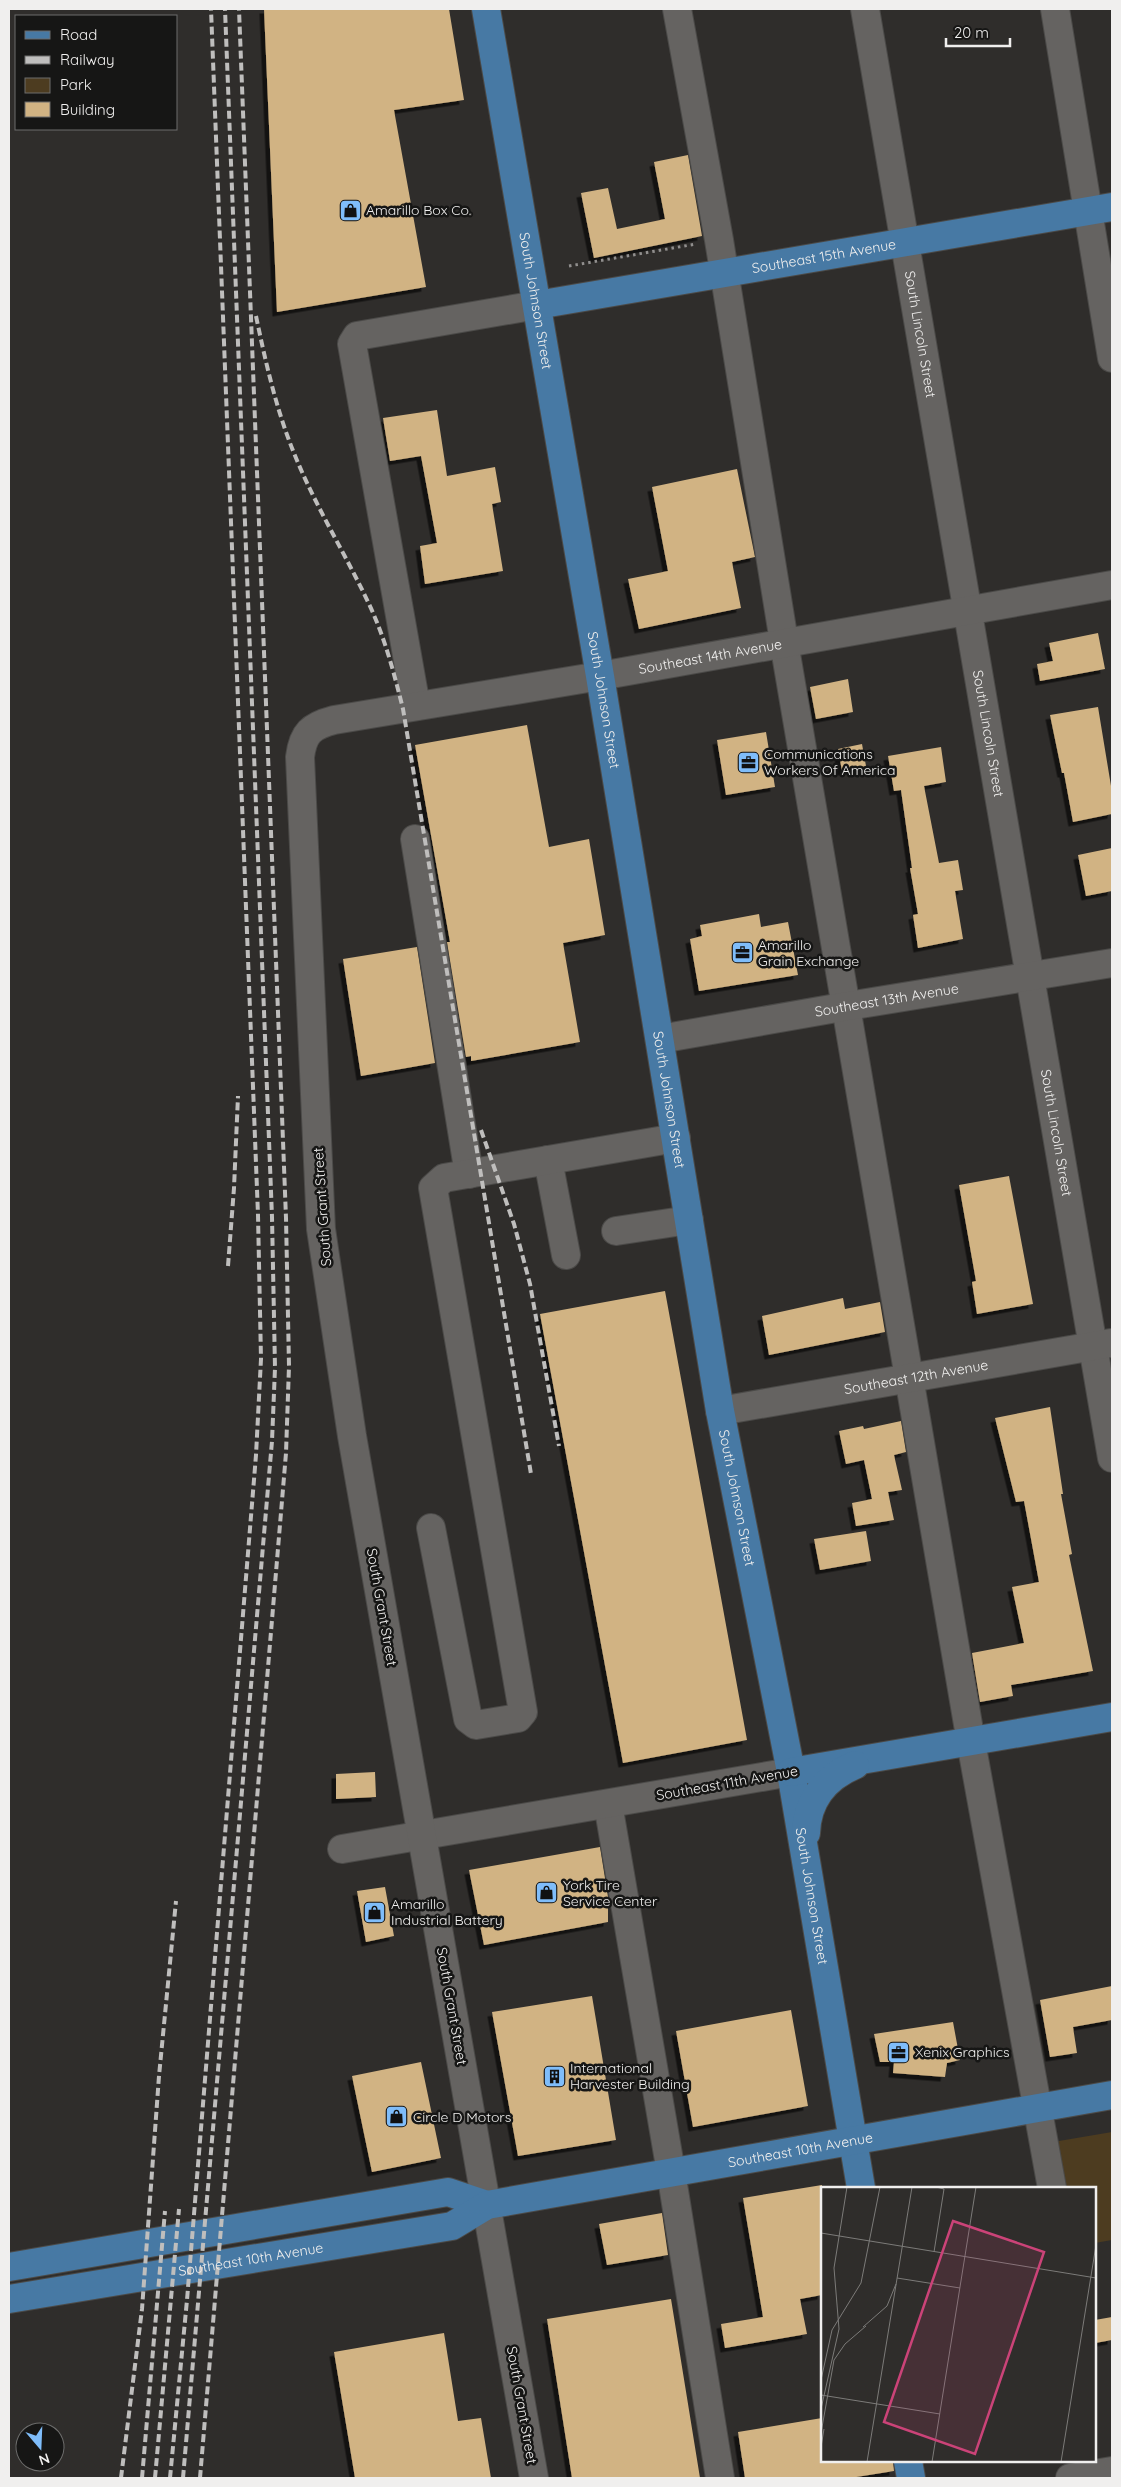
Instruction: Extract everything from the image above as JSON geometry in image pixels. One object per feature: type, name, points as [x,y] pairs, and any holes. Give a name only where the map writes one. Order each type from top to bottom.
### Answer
[{"type":"main road","name":"South Johnson Street","points":[[486,9],[600,676],[720,1411],[791,1772],[861,2187]]},
{"type":"main road","name":"Southeast 15th Avenue","points":[[537,305],[1100,209]]},
{"type":"main road","name":"Southeast 11th Avenue","points":[[791,1772],[1112,1717]]},
{"type":"main road","points":[[804,1857],[808,1810],[815,1796],[827,1782],[843,1770],[888,1756]]},
{"type":"main road","name":"Southeast 10th Avenue","points":[[9,2299],[452,2226],[487,2205],[853,2139],[1112,2095]]},
{"type":"main road","name":"Southeast 10th Avenue","points":[[9,2267],[448,2192],[487,2205]]},
{"type":"main road","points":[[908,2462],[911,2478]]},
{"type":"street","points":[[677,9],[719,240],[785,643],[848,1006],[971,1742],[1052,2187]]},
{"type":"street","name":"South Lincoln Street","points":[[865,9],[906,242],[1029,977],[1103,1345],[1112,1458]]},
{"type":"street","points":[[1055,9],[1100,209],[1112,358]]},
{"type":"street","points":[[416,706],[352,344],[357,336],[537,305]]},
{"type":"street","name":"Southeast 14th Avenue","points":[[310,731],[320,723],[334,720],[600,676],[1112,585]]},
{"type":"street","name":"South Grant Street","points":[[310,731],[302,742],[300,758],[321,1229],[351,1426],[534,2478]]},
{"type":"street","points":[[415,839],[469,1174]]},
{"type":"street","name":"Southeast 13th Avenue","points":[[660,1040],[848,1006],[1112,963]]},
{"type":"street","points":[[431,1528],[468,1719],[476,1725],[518,1718],[523,1712],[433,1188],[444,1178],[676,1138]]},
{"type":"street","points":[[548,1160],[566,1255]]},
{"type":"street","points":[[616,1231],[689,1220]]},
{"type":"street","name":"Southeast 12th Avenue","points":[[720,1411],[1103,1345]]},
{"type":"street","name":"Southeast 11th Avenue","points":[[342,1849],[791,1772]]},
{"type":"street","points":[[608,1804],[671,2172],[720,2478]]},
{"type":"street","points":[[1070,2478],[1101,2469]]},
{"type":"path","points":[[569,266],[719,240]]},
{"type":"green space","points":[[1112,2132],[1112,2240],[1096,2243],[1096,2187],[1062,2187],[1053,2142]]},
{"type":"building","points":[[264,9],[449,9],[464,100],[394,110],[426,287],[277,312]]},
{"type":"building","points":[[688,155],[702,236],[594,258],[581,193],[608,188],[617,229],[665,219],[654,162]]},
{"type":"building","points":[[437,410],[447,476],[495,467],[501,502],[492,504],[503,571],[425,584],[420,546],[437,543],[421,456],[390,461],[383,418]]},
{"type":"building","points":[[737,469],[755,557],[732,562],[741,608],[639,629],[628,579],[668,571],[652,487]]},
{"type":"building","points":[[1098,633],[1105,669],[1040,681],[1037,664],[1053,661],[1049,643]]},
{"type":"building","points":[[848,679],[853,712],[816,719],[810,687]]},
{"type":"building","points":[[1098,707],[1112,792],[1112,814],[1073,822],[1050,715]]},
{"type":"building","points":[[527,725],[549,847],[589,839],[605,935],[563,943],[580,1042],[471,1061],[471,1056],[466,1057],[447,942],[450,942],[415,745]]},
{"type":"building","points":[[766,732],[775,787],[726,795],[717,740]]},
{"type":"building","points":[[862,744],[866,766],[842,771],[838,749]]},
{"type":"building","points":[[941,747],[946,782],[924,786],[939,863],[958,860],[963,890],[955,891],[963,939],[918,948],[913,915],[918,914],[910,868],[912,868],[901,790],[894,791],[888,756]]},
{"type":"building","points":[[1112,848],[1112,891],[1086,896],[1078,855]]},
{"type":"building","points":[[759,914],[761,927],[788,922],[798,975],[699,991],[690,939],[702,936],[700,925]]},
{"type":"building","points":[[417,947],[435,1063],[361,1076],[343,959]]},
{"type":"building","points":[[1009,1176],[1033,1304],[977,1314],[972,1282],[976,1281],[959,1185]]},
{"type":"building","points":[[665,1291],[747,1740],[623,1763],[540,1314]]},
{"type":"building","points":[[843,1298],[845,1309],[880,1302],[885,1332],[769,1355],[762,1316]]},
{"type":"building","points":[[1050,1407],[1063,1494],[1061,1494],[1072,1554],[1069,1555],[1093,1671],[1011,1685],[1013,1696],[980,1702],[972,1653],[1024,1643],[1012,1587],[1039,1582],[1024,1501],[1016,1502],[995,1418]]},
{"type":"building","points":[[901,1421],[906,1452],[894,1455],[902,1490],[888,1492],[894,1520],[856,1526],[852,1503],[872,1499],[864,1460],[846,1464],[839,1431],[863,1426],[864,1429]]},
{"type":"building","points":[[866,1531],[871,1561],[820,1570],[814,1539]]},
{"type":"building","points":[[375,1772],[376,1797],[336,1799],[336,1774]]},
{"type":"building","points":[[600,1847],[608,1897],[608,1922],[484,1945],[469,1870]]},
{"type":"building","points":[[385,1887],[394,1936],[366,1942],[357,1891]]},
{"type":"building","points":[[1112,1986],[1112,2020],[1073,2027],[1077,2053],[1050,2057],[1040,2000]]},
{"type":"building","name":"International Harvester Building","points":[[592,1996],[616,2140],[518,2156],[492,2012]]},
{"type":"building","points":[[791,2010],[808,2106],[693,2127],[676,2031]]},
{"type":"building","points":[[953,2022],[960,2060],[947,2063],[945,2077],[893,2073],[894,2062],[880,2062],[874,2034]]},
{"type":"building","points":[[421,2062],[441,2158],[372,2172],[352,2076]]},
{"type":"building","points":[[822,2185],[821,2295],[800,2299],[807,2334],[725,2348],[721,2324],[763,2317],[743,2198]]},
{"type":"building","points":[[662,2213],[668,2255],[607,2265],[599,2224]]},
{"type":"building","points":[[671,2299],[700,2478],[572,2478],[547,2319]]},
{"type":"building","points":[[1112,2317],[1112,2340],[1096,2343],[1096,2320]]},
{"type":"building","points":[[444,2333],[458,2421],[481,2418],[491,2478],[355,2478],[334,2352]]},
{"type":"building","points":[[821,2418],[821,2462],[893,2462],[894,2471],[850,2478],[745,2478],[738,2432]]},
{"type":"railway","points":[[170,2478],[187,2300],[256,1455],[261,1359],[258,1215],[211,9]]},
{"type":"railway","points":[[183,2478],[272,1441],[275,1368],[272,1217],[225,9]]},
{"type":"railway","points":[[200,2478],[286,1453],[289,1366],[286,1218],[239,9]]},
{"type":"railway","points":[[256,316],[273,388],[289,441],[304,477],[375,617],[389,656],[403,709],[531,1474]]},
{"type":"railway","points":[[228,1266],[238,1096]]},
{"type":"railway","points":[[481,1130],[514,1224],[530,1284],[559,1446]]},
{"type":"railway","points":[[121,2478],[142,2309],[159,2076],[176,1901]]},
{"type":"railway","points":[[155,2478],[179,2209]]},
{"type":"railway","points":[[142,2478],[165,2211]]},
{"type":"place","name":"Amarillo Box Co.","points":[[350,210]]},
{"type":"place","name":"Communications Workers Of America","points":[[748,762]]},
{"type":"place","name":"Amarillo Grain Exchange","points":[[742,953]]},
{"type":"place","name":"York Tire Service Center","points":[[547,1893]]},
{"type":"place","name":"Amarillo Industrial Battery","points":[[375,1912]]},
{"type":"place","name":"Xenix Graphics","points":[[899,2052]]},
{"type":"place","name":"International Harvester Building","points":[[554,2076]]},
{"type":"place","name":"Circle D Motors","points":[[397,2117]]}]
